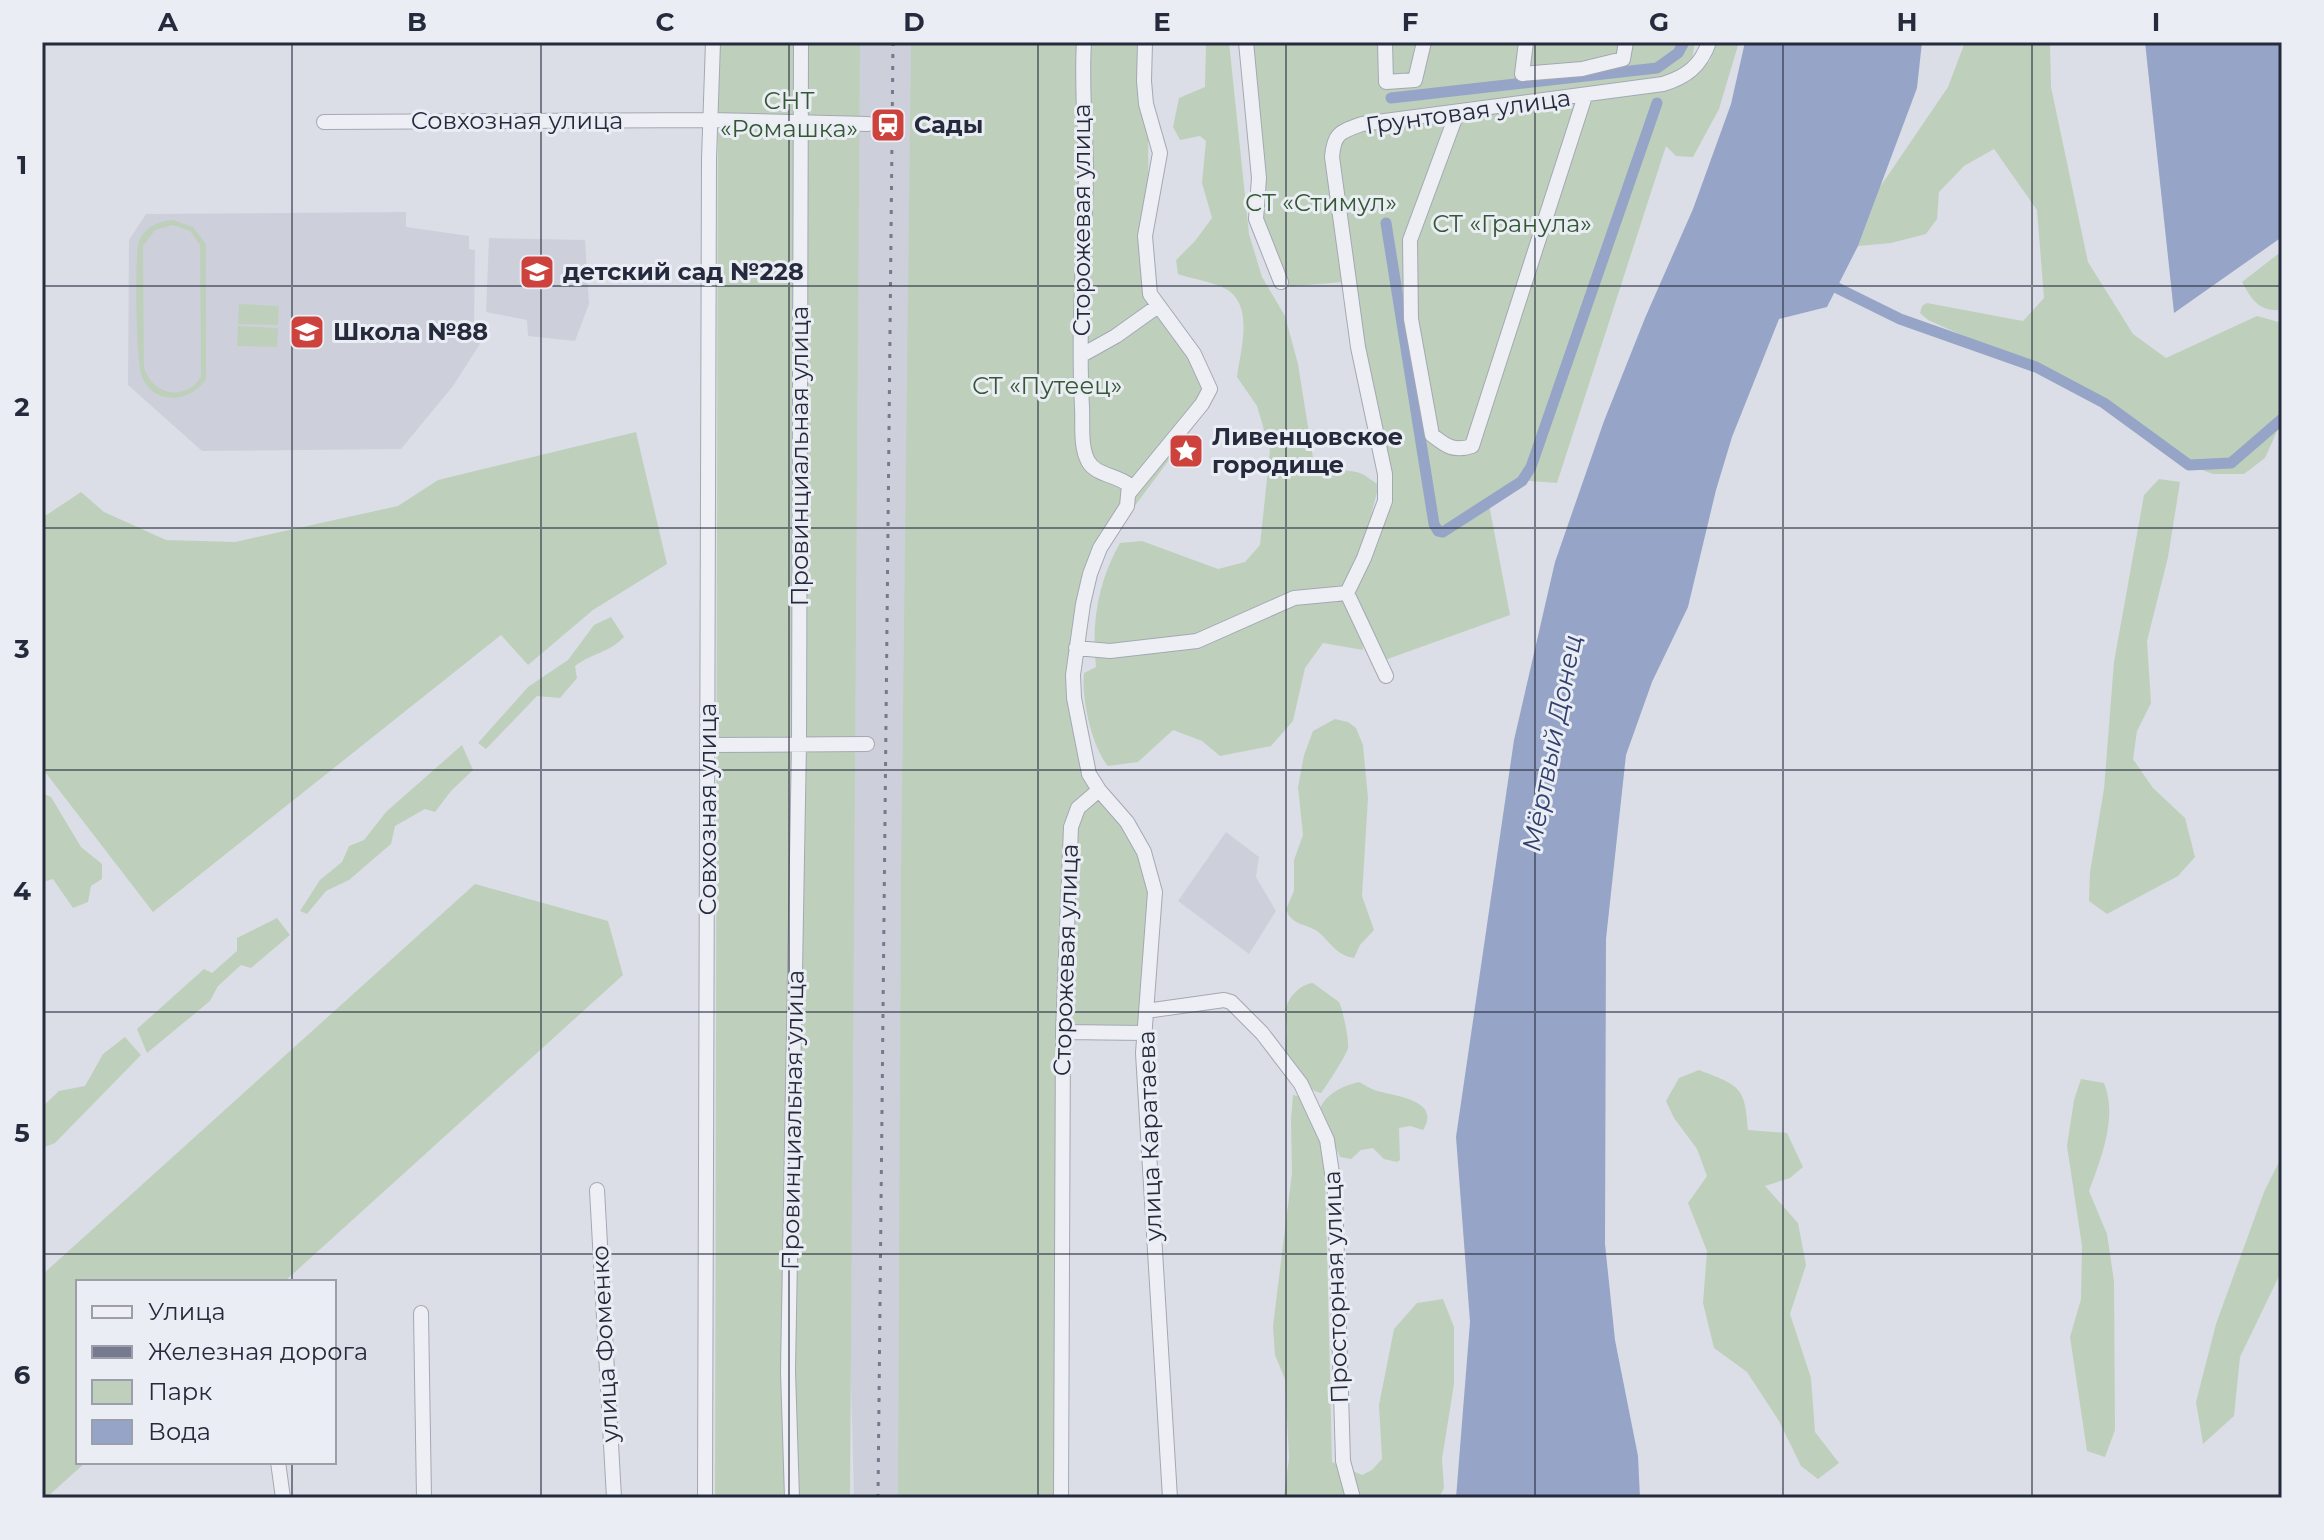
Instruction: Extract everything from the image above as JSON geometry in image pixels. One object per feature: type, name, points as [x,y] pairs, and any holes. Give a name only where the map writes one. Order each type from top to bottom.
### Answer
[{"type":"street","name":"Совхозная улица","points":[[705,1498],[713,42]]},
{"type":"street","name":"Провинциальная улица","points":[[792,1498],[788,1371],[799,743],[801,42]]},
{"type":"street","name":"Сторожевая улица","points":[[1084,42],[1083,440],[1088,463],[1097,471],[1123,480],[1129,485],[1129,493]]},
{"type":"street","points":[[1099,790],[1089,774],[1074,698],[1073,675],[1090,574],[1100,548],[1127,506],[1129,493],[1202,404],[1210,389],[1194,354],[1150,294],[1145,236],[1160,153],[1146,104],[1145,42]]},
{"type":"street","points":[[1246,42],[1259,178],[1256,219],[1281,282]]},
{"type":"street","points":[[1385,42],[1386,82],[1415,80],[1424,42]]},
{"type":"street","points":[[1526,42],[1522,74],[1582,69],[1623,59],[1626,42]]},
{"type":"street","name":"Грунтовая улица","points":[[1347,593],[1385,501],[1385,474],[1358,347],[1332,157],[1333,143],[1340,132],[1362,124],[1663,84],[1695,69],[1709,42]]},
{"type":"street","points":[[1457,113],[1410,240],[1411,319],[1432,435],[1458,450],[1472,446],[1585,96]]},
{"type":"street","name":"Совхозная улица","points":[[324,122],[711,120]]},
{"type":"street","points":[[711,120],[868,124]]},
{"type":"street","points":[[1082,355],[1116,336],[1158,306]]},
{"type":"street","points":[[1076,648],[1110,651],[1197,641],[1294,598],[1347,593],[1386,676]]},
{"type":"street","points":[[708,745],[867,744]]},
{"type":"street","name":"Сторожевая улица","points":[[1061,1498],[1063,1032],[1071,827],[1078,808],[1099,790]]},
{"type":"street","name":"улица Каратаева","points":[[1099,790],[1127,822],[1144,852],[1155,892],[1143,1053],[1170,1498]]},
{"type":"street","name":"Просторная улица","points":[[1146,1011],[1224,1000],[1231,1002],[1286,1063],[1309,1099],[1327,1140],[1335,1193],[1343,1461],[1353,1498]]},
{"type":"street","points":[[1063,1032],[1145,1033]]},
{"type":"street","name":"улица Фоменко","points":[[597,1190],[614,1498]]},
{"type":"street","points":[[421,1313],[424,1498]]},
{"type":"street","points":[[278,1464],[283,1498]]},
{"type":"shaded area","points":[[855,42],[913,42],[899,1498],[854,1498],[849,1307]]},
{"type":"shaded area","name":"Школа №88","points":[[406,212],[406,227],[469,236],[469,249],[475,250],[474,326],[485,327],[485,336],[453,386],[401,449],[202,451],[128,385],[129,240],[146,214]]},
{"type":"shaded area","name":"детский сад №228","points":[[489,238],[585,240],[589,304],[575,341],[528,336],[527,320],[486,312]]},
{"type":"shaded area","points":[[1226,832],[1259,857],[1256,877],[1276,911],[1249,954],[1178,901]]},
{"type":"green space","name":"СНТ «Ромашка»","points":[[718,42],[860,42],[850,1498],[715,1498]]},
{"type":"green space","name":"СТ «Путеец»","points":[[911,42],[1140,42],[1137,67],[1148,124],[1149,286],[1204,359],[1209,406],[1111,538],[1098,568],[1081,657],[1078,727],[1090,776],[1153,869],[1147,1031],[1062,1033],[1060,1498],[898,1498],[901,877]]},
{"type":"green space","points":[[1206,42],[1229,42],[1249,234],[1262,277],[1285,316],[1298,364],[1313,458],[1329,468],[1362,474],[1379,485],[1371,515],[1383,487],[1345,282],[1280,287],[1258,221],[1244,42],[1695,42],[1688,82],[1710,61],[1717,42],[1739,42],[1719,109],[1693,157],[1676,156],[1666,146],[1557,483],[1518,480],[1488,499],[1510,615],[1382,661],[1347,582],[1342,600],[1362,630],[1363,650],[1323,643],[1305,668],[1293,721],[1271,746],[1220,756],[1202,741],[1173,730],[1138,762],[1108,766],[1097,747],[1089,722],[1084,673],[1096,667],[1098,603],[1106,572],[1120,543],[1142,541],[1218,569],[1245,562],[1260,545],[1270,450],[1257,406],[1237,377],[1244,330],[1240,306],[1226,289],[1178,274],[1176,260],[1212,218],[1202,183],[1206,141],[1200,136],[1180,140],[1173,127],[1179,98],[1205,87]]},
{"type":"green space","points":[[1965,42],[2050,42],[2051,87],[2088,262],[2133,334],[2166,358],[2257,316],[2282,323],[2282,420],[2265,458],[2244,474],[2213,474],[2189,465],[2104,403],[2057,378],[1928,320],[1920,313],[1927,303],[2023,321],[2044,298],[2037,210],[1994,149],[1964,166],[1939,192],[1937,219],[1926,234],[1891,243],[1858,246],[1880,187],[1948,87]]},
{"type":"green space","points":[[173,220],[193,227],[206,244],[206,379],[192,393],[173,398],[155,393],[142,377],[136,310],[137,251],[141,237],[157,223]],"holes":[[[173,225],[190,231],[200,245],[201,377],[186,390],[169,392],[154,384],[144,367],[143,246],[155,230]]]},
{"type":"green space","points":[[2282,251],[2282,310],[2267,309],[2253,299],[2242,282]]},
{"type":"green space","points":[[239,304],[279,306],[278,325],[238,324]]},
{"type":"green space","points":[[238,326],[278,328],[277,347],[237,346]]},
{"type":"green space","points":[[636,432],[667,564],[593,610],[528,665],[501,635],[153,912],[42,768],[42,518],[81,492],[104,512],[166,540],[235,542],[398,506],[438,480]]},
{"type":"green space","points":[[2159,479],[2180,482],[2168,557],[2147,641],[2151,703],[2137,731],[2133,759],[2153,788],[2185,818],[2195,857],[2178,876],[2107,914],[2089,901],[2090,872],[2104,789],[2114,662],[2144,495]]},
{"type":"green space","points":[[611,617],[624,637],[575,666],[577,678],[560,698],[537,696],[486,749],[478,743],[528,687],[568,660],[594,625]]},
{"type":"green space","points":[[1335,719],[1356,728],[1363,745],[1368,798],[1362,896],[1374,930],[1360,945],[1354,958],[1338,951],[1317,931],[1295,921],[1286,909],[1294,891],[1294,860],[1303,835],[1298,787],[1304,755],[1313,731]]},
{"type":"green space","points":[[462,745],[473,770],[435,812],[425,809],[395,826],[391,844],[349,880],[326,891],[307,914],[300,911],[320,880],[342,862],[349,846],[364,840],[386,812]]},
{"type":"green space","points":[[42,793],[51,797],[81,847],[102,864],[102,879],[91,886],[88,902],[73,908],[53,879],[43,882],[42,902]]},
{"type":"green space","points":[[475,884],[608,921],[623,975],[286,1280],[76,1280],[76,1464],[84,1464],[46,1498],[42,1498],[42,1275]]},
{"type":"green space","points":[[277,918],[290,935],[251,968],[241,965],[218,986],[210,1001],[147,1053],[137,1029],[204,969],[212,973],[237,951],[237,938]]},
{"type":"green space","points":[[1313,983],[1339,1002],[1348,1044],[1321,1093],[1298,1076],[1287,1057],[1286,1048],[1285,1013],[1288,1003],[1299,989]]},
{"type":"green space","points":[[125,1037],[141,1055],[55,1143],[42,1148],[42,1107],[59,1091],[85,1086],[103,1054]]},
{"type":"green space","points":[[1699,1070],[1731,1084],[1742,1095],[1748,1130],[1787,1133],[1803,1167],[1790,1178],[1765,1186],[1798,1223],[1806,1265],[1790,1314],[1811,1378],[1815,1432],[1839,1463],[1818,1479],[1801,1466],[1779,1421],[1747,1372],[1714,1348],[1703,1303],[1707,1251],[1688,1203],[1707,1176],[1697,1149],[1674,1118],[1666,1101],[1679,1078]]},
{"type":"green space","points":[[2081,1079],[2104,1083],[2109,1109],[2106,1137],[2089,1191],[2107,1234],[2114,1281],[2115,1430],[2105,1457],[2087,1451],[2070,1337],[2081,1299],[2082,1246],[2067,1146],[2074,1100]]},
{"type":"green space","points":[[1359,1082],[1377,1091],[1414,1101],[1426,1112],[1423,1130],[1410,1126],[1399,1128],[1400,1160],[1397,1162],[1384,1159],[1373,1148],[1361,1150],[1351,1159],[1340,1157],[1319,1111],[1325,1100],[1335,1092]]},
{"type":"green space","points":[[1293,1095],[1307,1098],[1325,1161],[1332,1462],[1362,1475],[1382,1459],[1379,1405],[1394,1329],[1417,1303],[1443,1299],[1454,1327],[1454,1384],[1442,1459],[1444,1488],[1439,1498],[1284,1496],[1289,1458],[1285,1379],[1275,1355],[1273,1326],[1292,1173]]},
{"type":"green space","points":[[2282,1156],[2282,1270],[2240,1357],[2234,1416],[2203,1444],[2196,1402],[2216,1324],[2264,1192]]},
{"type":"water","name":"Мёртвый Донец","points":[[1745,42],[1922,42],[1917,88],[1858,246],[1827,307],[1779,319],[1732,437],[1688,607],[1652,682],[1626,755],[1606,939],[1605,1244],[1615,1340],[1638,1456],[1640,1498],[1456,1498],[1470,1322],[1456,1137],[1514,740],[1555,562],[1604,421],[1693,209],[1731,104]]},
{"type":"water","points":[[2145,42],[2282,42],[2282,237],[2174,313]]},
{"type":"waterway","points":[[1391,98],[1657,68],[1678,53],[1684,42]]},
{"type":"waterway","points":[[1386,223],[1434,524],[1438,531],[1443,532],[1522,481],[1531,467],[1657,103]]},
{"type":"waterway","points":[[1825,282],[1900,319],[2036,367],[2104,403],[2189,465],[2231,463],[2282,419]]},
{"type":"railway","points":[[878,1498],[893,42]]},
{"type":"place","name":"Сады","points":[[888,125]]},
{"type":"place","name":"детский сад №228","points":[[537,272]]},
{"type":"place","name":"Школа №88","points":[[307,332]]},
{"type":"place","name":"Ливенцовское городище","points":[[1186,451]]},
{"type":"park label","name":"СТ «Стимул»","points":[[1321,203]]},
{"type":"park label","name":"СТ «Гранула»","points":[[1512,224]]}]
